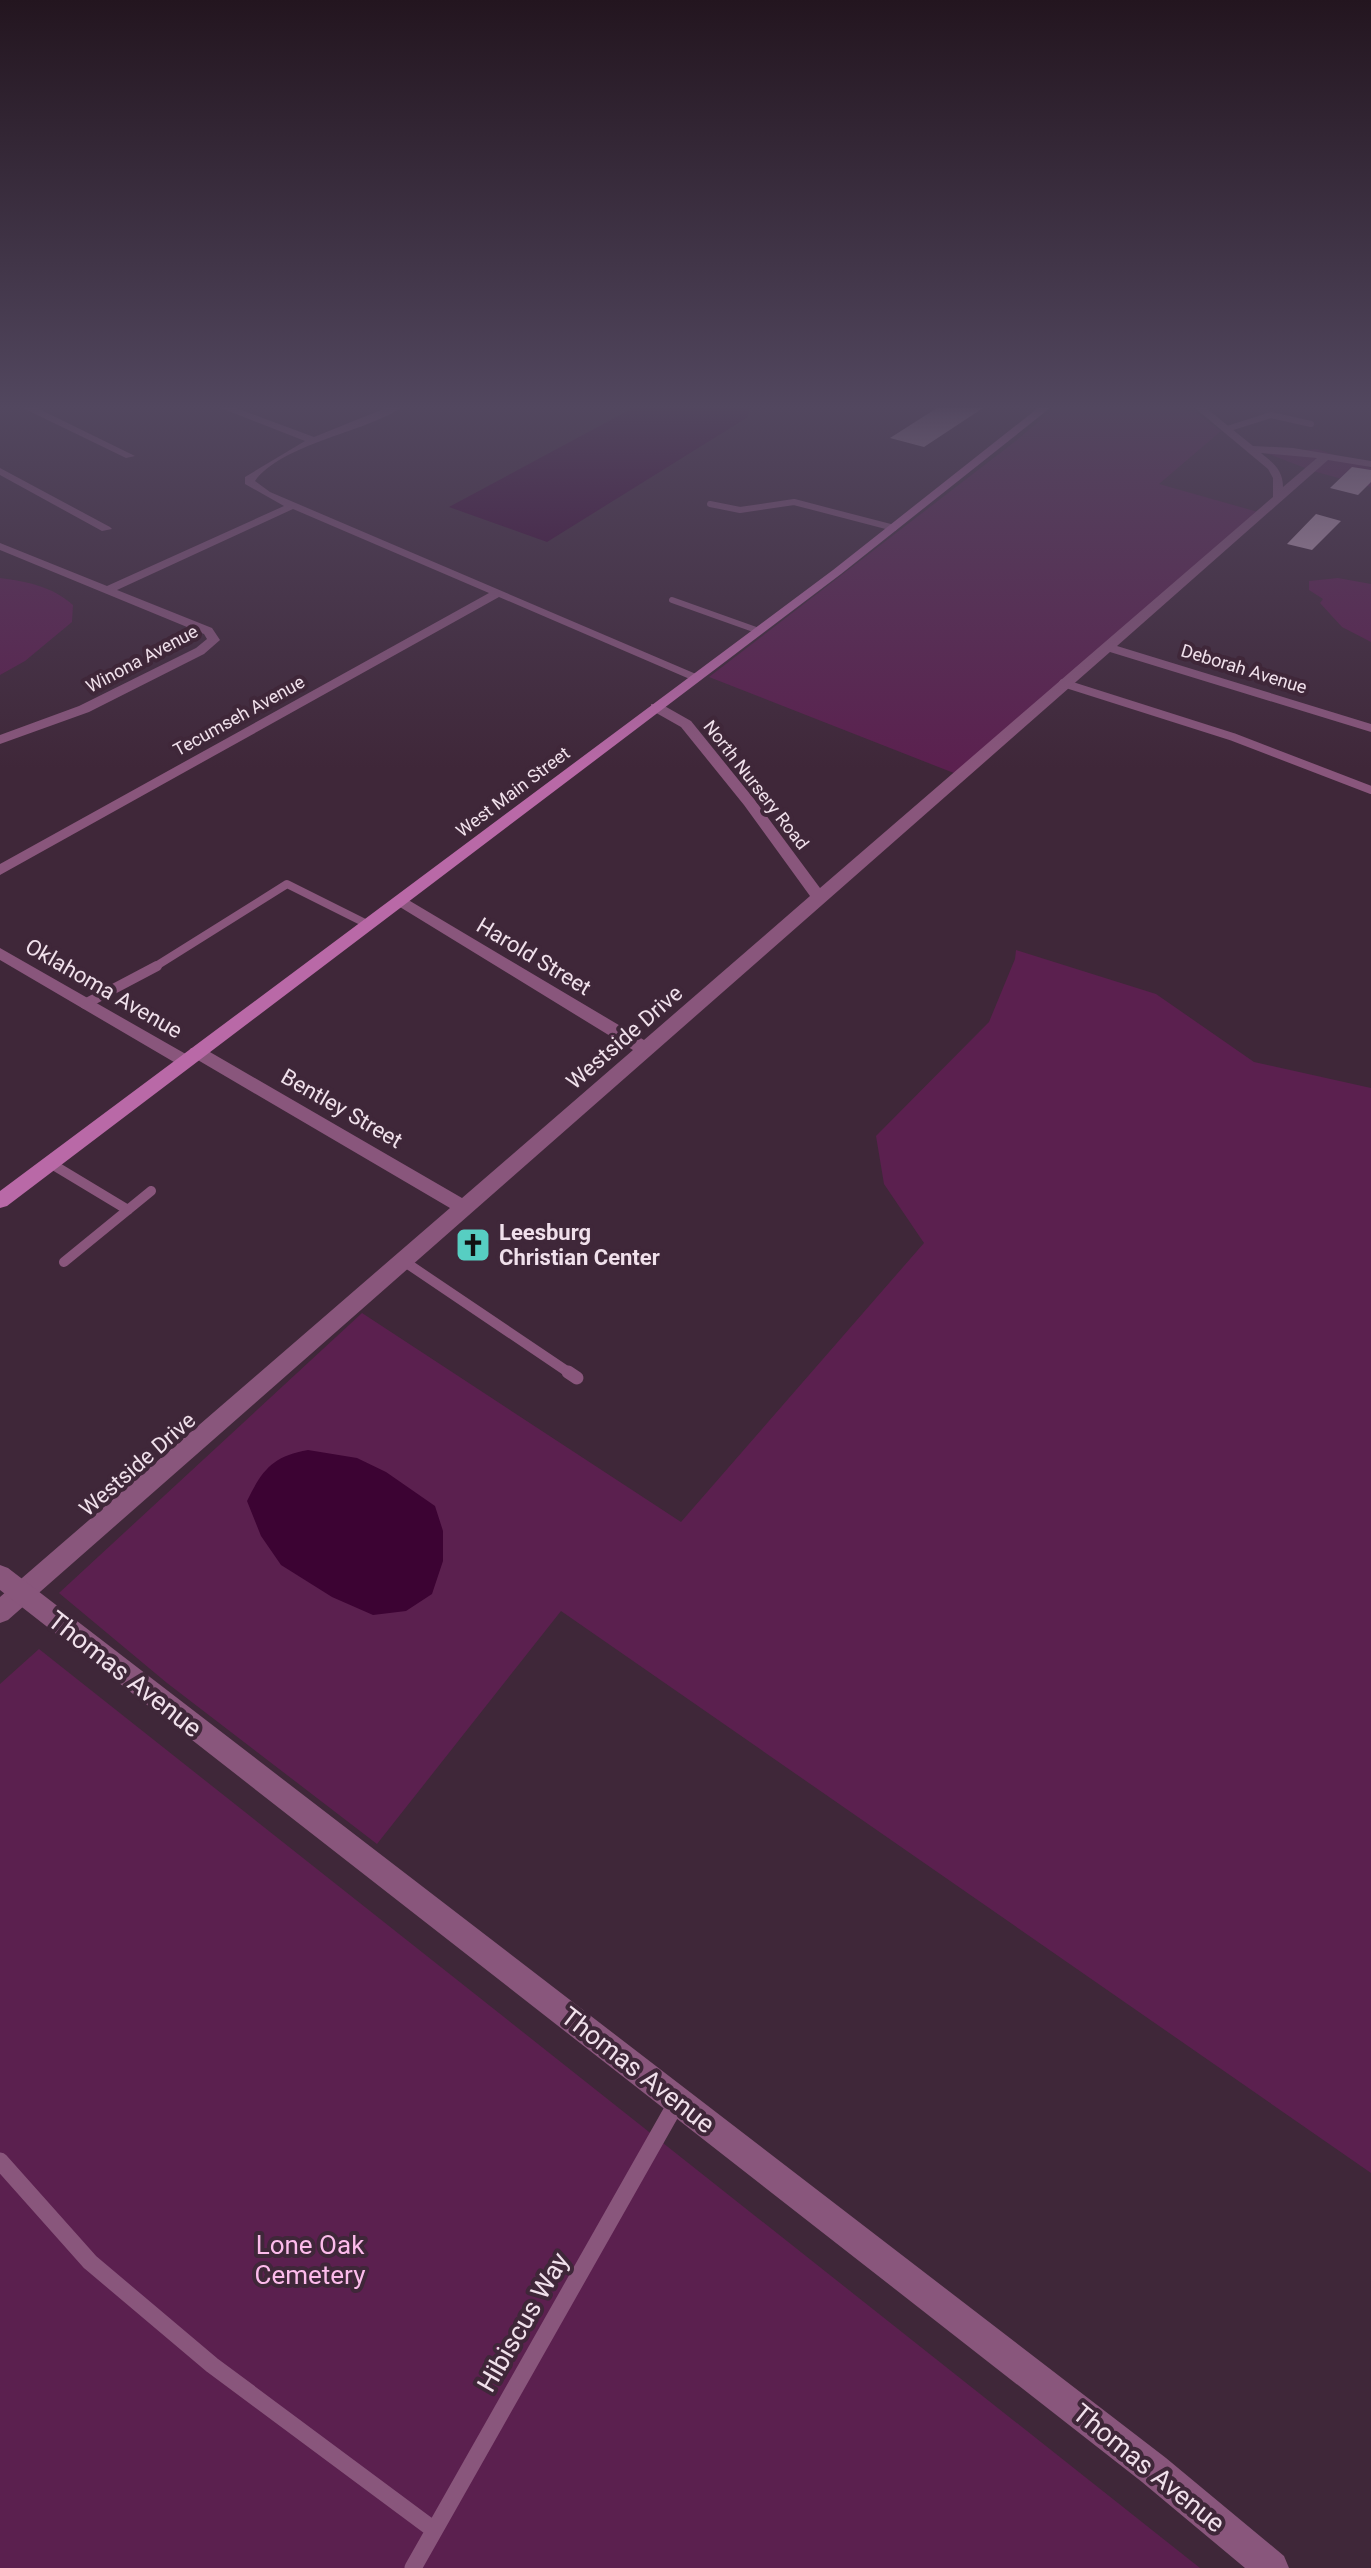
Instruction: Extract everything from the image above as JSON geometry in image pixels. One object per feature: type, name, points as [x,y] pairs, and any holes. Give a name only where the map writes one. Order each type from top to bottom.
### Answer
[{"type":"main road","name":"West Main Street","points":[[0,1201],[894,528]]},
{"type":"street","points":[[107,590],[244,528]]},
{"type":"street","points":[[347,528],[697,677]]},
{"type":"street","name":"Westside Drive","points":[[7,1594],[402,1260],[1105,646],[1246,528]]},
{"type":"street","name":"Winona Avenue","points":[[0,546],[208,631],[214,640],[212,644],[84,709],[0,740]]},
{"type":"street","name":"Tecumseh Avenue","points":[[0,870],[497,593]]},
{"type":"street","name":"Deborah Avenue","points":[[1105,646],[1371,728]]},
{"type":"street","name":"North Nursery Road","points":[[656,707],[686,724],[818,896]]},
{"type":"street","name":"Harold Street","points":[[400,901],[645,1049]]},
{"type":"street","name":"Oklahoma Avenue","points":[[0,953],[85,1004],[191,1057]]},
{"type":"street","name":"Bentley Street","points":[[191,1057],[463,1207]]},
{"type":"street","name":"Thomas Avenue","points":[[7,1594],[678,2102],[1142,2460],[1272,2568]]},
{"type":"lane","points":[[672,600],[759,631]]},
{"type":"lane","points":[[1063,683],[1233,737],[1371,790]]},
{"type":"lane","points":[[85,1004],[175,957],[287,884],[369,925]]},
{"type":"lane","points":[[50,1163],[128,1210]]},
{"type":"lane","points":[[64,1262],[151,1191]]},
{"type":"lane","points":[[402,1260],[577,1378]]},
{"type":"lane","name":"Hibiscus Way","points":[[413,2568],[678,2102]]},
{"type":"lane","points":[[0,2161],[30,2198],[102,2272],[212,2365],[434,2530]]},
{"type":"green space","points":[[903,528],[1240,528],[964,777],[709,677]]},
{"type":"green space","points":[[0,578],[39,586],[73,605],[72,622],[25,661],[0,675]]},
{"type":"green space","points":[[1338,578],[1371,584],[1371,642],[1342,627],[1320,603],[1323,599],[1309,590],[1309,581]]},
{"type":"green space","points":[[1016,950],[1156,994],[1254,1062],[1371,1088],[1371,2173],[561,1611],[377,1844],[167,1683],[59,1593],[362,1313],[681,1522],[924,1243],[884,1184],[876,1136],[989,1022]]},
{"type":"green space","name":"Lone Oak Cemetery","points":[[39,1649],[1200,2568],[0,2568],[0,1684]]},
{"type":"shaded area","points":[[507,528],[570,528],[547,542]]},
{"type":"shaded area","points":[[308,1450],[357,1458],[386,1472],[435,1506],[443,1531],[443,1561],[432,1594],[406,1611],[373,1615],[332,1597],[281,1565],[261,1536],[247,1501],[270,1466],[286,1456]]},
{"type":"building","points":[[1303,528],[1334,528],[1312,550],[1287,544]]},
{"type":"place","name":"Leesburg Christian Center","points":[[473,1245]]}]
